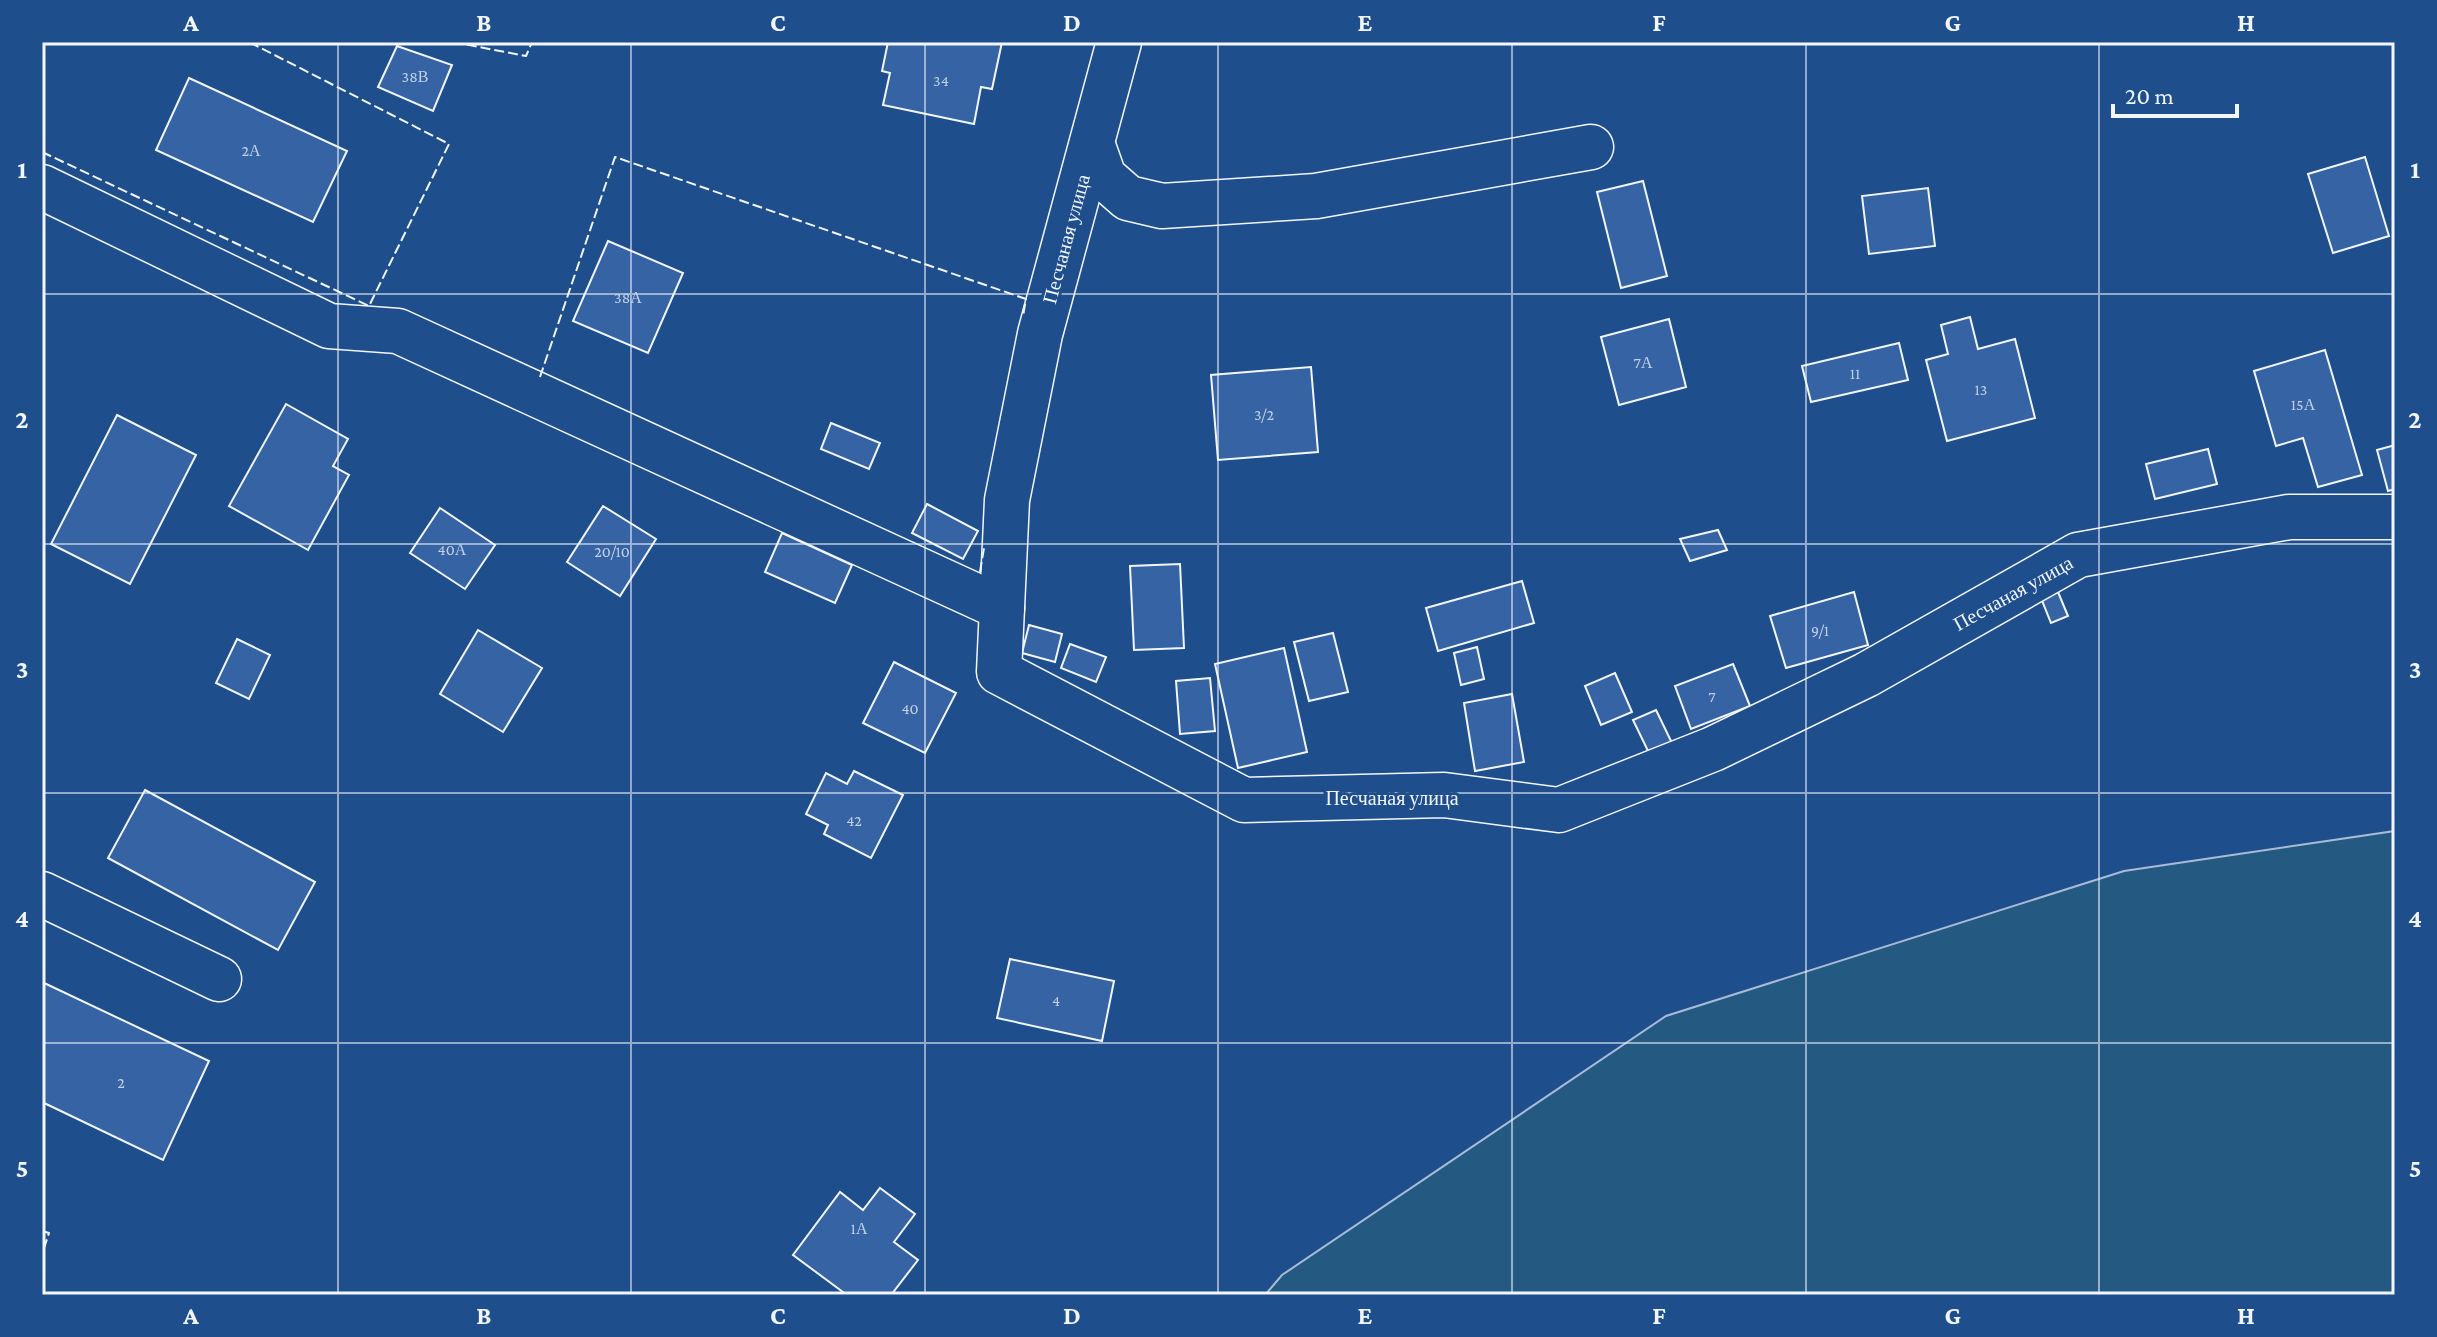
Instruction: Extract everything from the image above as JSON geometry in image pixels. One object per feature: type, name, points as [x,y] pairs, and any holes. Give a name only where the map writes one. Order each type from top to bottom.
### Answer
[{"type":"street","name":"Песчаная улица","points":[[1119,42],[1040,334],[1007,500],[999,672],[1244,800],[1444,795],[1559,810],[1713,749],[1866,675],[2078,555],[2289,517],[2395,517]]},
{"type":"street","points":[[1092,143],[1104,177],[1128,198],[1162,206],[1316,196],[1591,147]]},
{"type":"street","points":[[42,187],[329,326],[398,331],[1002,608]]},
{"type":"street","points":[[42,894],[219,979]]},
{"type":"shaded area","points":[[2395,831],[2395,1295],[1265,1295],[1282,1275],[1666,1016],[2124,871]]},
{"type":"building","points":[[888,42],[1002,42],[992,89],[981,87],[974,124],[883,105],[890,73],[882,71]]},
{"type":"building","points":[[397,46],[452,65],[433,111],[378,87]]},
{"type":"building","points":[[189,78],[347,151],[313,222],[156,150]]},
{"type":"building","points":[[2365,157],[2389,236],[2333,253],[2308,174]]},
{"type":"building","points":[[1643,181],[1667,276],[1621,288],[1597,192]]},
{"type":"building","points":[[1928,188],[1935,246],[1869,254],[1862,196]]},
{"type":"building","points":[[608,241],[683,273],[648,353],[573,321]]},
{"type":"building","points":[[1970,317],[1978,349],[2015,339],[2035,418],[1947,441],[1926,360],[1948,354],[1941,325]]},
{"type":"building","points":[[1669,319],[1686,387],[1619,405],[1601,337]]},
{"type":"building","points":[[1899,343],[1908,380],[1811,402],[1802,366]]},
{"type":"building","points":[[2325,350],[2362,475],[2318,487],[2303,438],[2276,446],[2254,371]]},
{"type":"building","points":[[1311,367],[1318,452],[1218,460],[1211,375]]},
{"type":"building","points":[[286,404],[348,439],[333,466],[349,475],[308,550],[229,506]]},
{"type":"building","points":[[117,415],[196,455],[130,584],[51,544]]},
{"type":"building","points":[[831,423],[880,443],[869,469],[821,449]]},
{"type":"building","points":[[2395,445],[2395,489],[2388,491],[2377,450]]},
{"type":"building","points":[[2208,449],[2217,484],[2155,499],[2146,464]]},
{"type":"building","points":[[927,504],[978,531],[963,559],[912,533]]},
{"type":"building","points":[[603,506],[656,539],[620,596],[567,562]]},
{"type":"building","points":[[440,508],[495,545],[465,589],[410,553]]},
{"type":"building","points":[[1718,530],[1727,550],[1690,561],[1680,539]]},
{"type":"building","points":[[782,533],[852,565],[835,603],[765,572]]},
{"type":"building","points":[[1180,564],[1184,648],[1134,650],[1130,566]]},
{"type":"building","points":[[1522,581],[1534,623],[1438,651],[1426,608]]},
{"type":"building","points":[[1854,592],[1868,645],[1786,668],[1770,616]]},
{"type":"building","points":[[2058,592],[2068,616],[2051,623],[2041,598]]},
{"type":"building","points":[[1029,625],[1062,634],[1055,662],[1022,653]]},
{"type":"building","points":[[478,630],[542,668],[503,732],[440,694]]},
{"type":"building","points":[[1333,633],[1348,692],[1309,701],[1294,642]]},
{"type":"building","points":[[237,639],[270,655],[249,699],[216,683]]},
{"type":"building","points":[[1070,644],[1106,657],[1096,682],[1061,668]]},
{"type":"building","points":[[1477,647],[1484,679],[1461,685],[1454,653]]},
{"type":"building","points":[[1284,648],[1307,752],[1238,768],[1215,664]]},
{"type":"building","points":[[894,662],[956,693],[925,753],[863,723]]},
{"type":"building","points":[[1733,664],[1750,706],[1691,729],[1675,686]]},
{"type":"building","points":[[1615,673],[1632,712],[1601,725],[1585,686]]},
{"type":"building","points":[[1210,678],[1215,731],[1180,734],[1176,681]]},
{"type":"building","points":[[1512,694],[1524,762],[1475,771],[1464,703]]},
{"type":"building","points":[[1656,710],[1672,743],[1649,753],[1633,720]]},
{"type":"building","points":[[854,771],[903,795],[871,858],[824,834],[828,825],[806,814],[826,773],[847,784]]},
{"type":"building","points":[[145,790],[315,882],[278,950],[108,858]]},
{"type":"building","points":[[1010,959],[1114,981],[1102,1041],[997,1018]]},
{"type":"building","points":[[42,982],[209,1061],[163,1160],[42,1102]]},
{"type":"building","points":[[880,1188],[915,1214],[894,1242],[918,1260],[891,1295],[847,1295],[793,1255],[840,1192],[863,1210]]},
{"type":"fence","points":[[42,152],[369,306],[449,144],[249,42]]},
{"type":"fence","points":[[453,42],[526,56],[532,42]]},
{"type":"fence","points":[[540,377],[615,157],[1026,299],[1023,316]]},
{"type":"fence","points":[[980,572],[984,548]]},
{"type":"fence","points":[[42,1231],[49,1233],[42,1254]]}]
